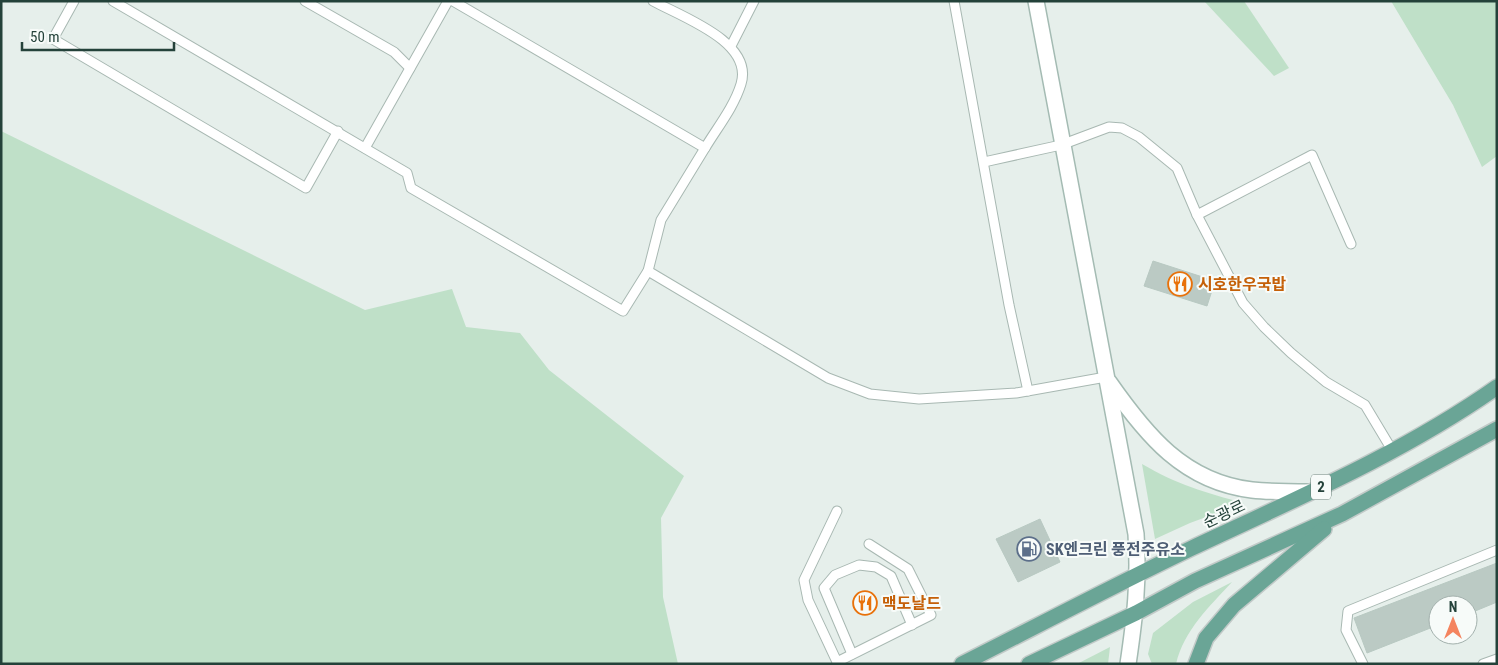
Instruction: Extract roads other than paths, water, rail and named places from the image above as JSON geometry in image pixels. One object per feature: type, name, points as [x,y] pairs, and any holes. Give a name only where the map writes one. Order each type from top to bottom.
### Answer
[{"type":"main road","name":"순광로","points":[[962,664],[1392,450],[1458,414],[1497,387]]},
{"type":"main road","name":"2","points":[[1029,664],[1136,613],[1195,581],[1342,514],[1497,429]]},
{"type":"main road","points":[[1196,664],[1206,638],[1234,604],[1342,514]]},
{"type":"street","points":[[1036,1],[1061,145],[1136,534],[1139,575],[1136,613],[1128,664]]},
{"type":"street","points":[[1106,377],[1138,423],[1176,460],[1206,477],[1251,490],[1310,492]]},
{"type":"lane","points":[[74,1],[53,39],[306,188],[338,131]]},
{"type":"lane","points":[[113,1],[338,131],[407,173],[411,188],[623,311],[648,271],[661,220],[742,82],[740,64],[731,46],[653,1]]},
{"type":"lane","points":[[305,1],[394,52],[410,68]]},
{"type":"lane","points":[[365,148],[448,1]]},
{"type":"lane","points":[[453,1],[705,148]]},
{"type":"lane","points":[[731,46],[754,1]]},
{"type":"lane","points":[[954,1],[1009,305],[1028,390]]},
{"type":"lane","points":[[984,162],[1061,145],[1109,127],[1122,128],[1139,137],[1173,163],[1230,280],[1248,309],[1291,353],[1326,382],[1365,405],[1392,450]]},
{"type":"lane","points":[[1197,215],[1312,155],[1351,244]]},
{"type":"lane","points":[[648,271],[828,378],[870,394],[919,399],[1028,390],[1106,377]]},
{"type":"lane","points":[[837,511],[804,580],[808,600],[838,663],[852,654],[930,615],[908,569],[869,544]]},
{"type":"lane","points":[[1363,664],[1346,630],[1348,611],[1497,550]]},
{"type":"lane","points":[[852,654],[824,588],[835,575],[859,566],[876,567],[891,576],[912,624]]},
{"type":"lane","points":[[1483,664],[1497,658]]},
{"type":"place","name":"시호한우국밥","points":[[1180,284]]},
{"type":"place","name":"SK엔크린 풍전주유소","points":[[1029,549]]},
{"type":"place","name":"맥도날드","points":[[865,603]]}]
